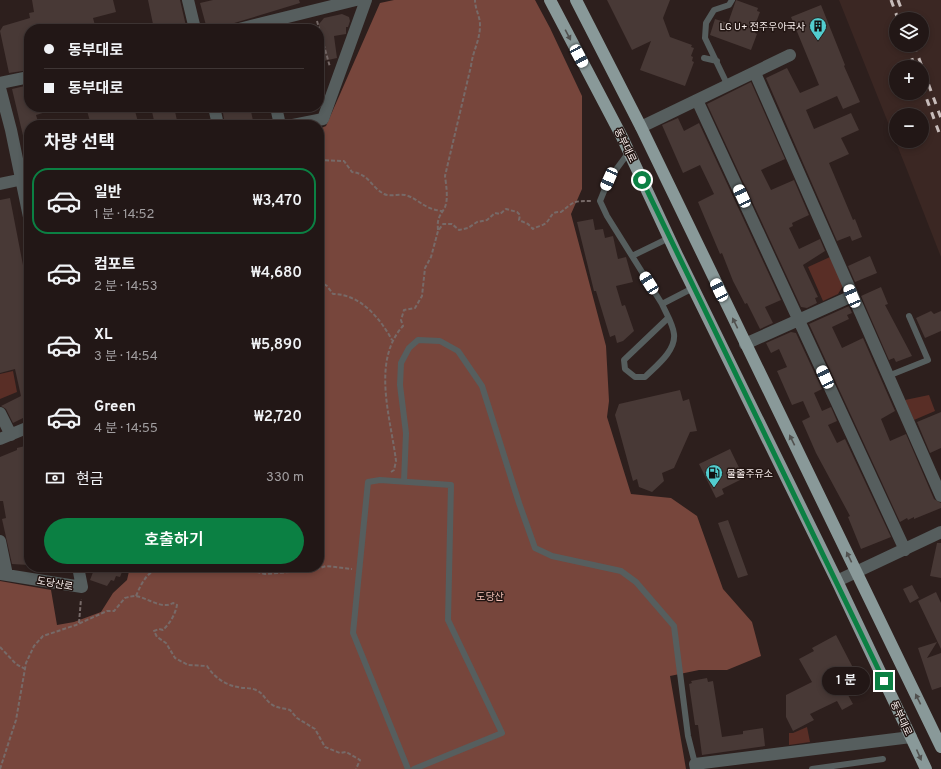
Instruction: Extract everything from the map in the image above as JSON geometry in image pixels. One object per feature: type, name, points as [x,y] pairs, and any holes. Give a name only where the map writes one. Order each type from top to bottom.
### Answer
[{"type":"main road","name":"동부대로","points":[[550,0],[629,152],[693,288],[837,581],[926,769]]},
{"type":"main road","name":"동부대로","points":[[576,0],[640,127],[856,573],[937,727],[941,747]]},
{"type":"street","points":[[188,0],[194,24]]},
{"type":"street","points":[[267,24],[314,10],[356,0]]},
{"type":"street","points":[[318,120],[323,119],[366,0]]},
{"type":"street","points":[[640,127],[790,55]]},
{"type":"street","points":[[755,73],[941,496]]},
{"type":"street","points":[[0,83],[24,78]]},
{"type":"street","points":[[0,88],[5,132],[24,176]]},
{"type":"street","points":[[698,100],[905,550]]},
{"type":"street","points":[[0,184],[24,178]]},
{"type":"street","points":[[745,344],[852,296]]},
{"type":"street","points":[[0,413],[5,437],[24,429]]},
{"type":"street","points":[[837,581],[941,532]]},
{"type":"street","name":"도당산로","points":[[0,541],[3,574],[82,588],[79,572]]},
{"type":"street","points":[[696,766],[911,737]]},
{"type":"lane","points":[[728,86],[717,61],[704,38],[706,23],[714,10],[729,5],[732,0]]},
{"type":"lane","points":[[704,58],[717,61]]},
{"type":"lane","points":[[629,152],[609,179],[600,201],[607,216],[662,304],[668,318],[674,334],[669,352],[645,377],[635,377],[625,368],[624,360],[668,318]]},
{"type":"lane","points":[[632,256],[669,238]]},
{"type":"lane","points":[[662,304],[693,288]]},
{"type":"lane","points":[[888,376],[928,360],[909,316]]},
{"type":"lane","points":[[404,481],[406,434],[400,385],[401,363],[409,348],[418,340],[440,342],[458,351],[482,386],[519,503],[535,548],[552,556],[622,571],[636,582],[674,626],[688,736],[696,766]]},
{"type":"lane","points":[[408,769],[353,633],[368,482],[380,480],[451,485],[448,620],[502,733],[414,769]]},
{"type":"lane","points":[[812,769],[884,759]]},
{"type":"path","points":[[438,231],[437,220],[445,208],[447,187],[445,176],[472,66],[473,50],[476,47],[479,37],[480,19],[475,8],[475,0]]},
{"type":"path","points":[[314,10],[318,24]]},
{"type":"path","points":[[324,47],[335,88]]},
{"type":"path","points":[[324,160],[344,161],[352,172],[362,173],[375,188],[386,195],[405,195],[431,210],[442,211]]},
{"type":"path","points":[[380,480],[394,470],[396,461],[385,382],[390,346],[392,340],[403,326],[401,320],[404,310],[415,308],[422,296],[426,268],[438,231],[443,224],[447,222],[459,230],[468,228],[477,222],[483,222],[495,213],[500,214],[506,210],[517,212],[520,215],[519,220],[528,224],[533,229],[545,224],[551,214],[561,212],[569,203],[577,201],[600,201]]},
{"type":"path","points":[[324,284],[328,286],[333,294],[342,294],[367,307],[386,328],[392,340]]},
{"type":"path","points":[[324,567],[359,569]]},
{"type":"path","points":[[136,596],[150,572]]},
{"type":"path","points":[[258,572],[265,574],[290,572]]},
{"type":"path","points":[[79,623],[82,588]]},
{"type":"path","points":[[0,769],[16,720],[25,669],[34,646],[43,636],[107,611],[114,611],[125,598],[136,596],[161,604],[173,603],[177,605],[175,615],[167,626],[163,630],[159,629],[154,631],[156,637],[166,643],[175,658],[188,665],[207,666],[213,676],[222,681],[238,687],[254,689],[263,693],[269,703],[276,707],[290,710],[297,718],[315,729],[325,747],[340,752],[346,752],[360,760],[356,769]]},
{"type":"path","points":[[0,647],[16,664],[25,669]]},
{"type":"shaded area","points":[[839,0],[941,0],[941,257],[898,148],[929,148],[929,108],[889,108],[889,125]]},
{"type":"shaded area","points":[[830,257],[843,286],[838,294],[823,301],[808,267]]},
{"type":"shaded area","points":[[13,371],[17,392],[0,399],[0,374]]},
{"type":"shaded area","points":[[929,395],[935,411],[914,420],[905,400]]},
{"type":"shaded area","points":[[807,727],[810,742],[789,745],[789,733],[793,733]]},
{"type":"green space","name":"도당산","points":[[394,0],[535,0],[582,96],[582,189],[571,214],[606,346],[609,401],[607,417],[631,494],[671,498],[697,516],[723,589],[752,622],[761,656],[727,670],[699,670],[670,676],[686,769],[0,769],[0,581],[51,590],[57,625],[74,622],[101,612],[113,593],[127,580],[129,572],[324,572],[324,127],[326,126],[380,3]]},
{"type":"building","points":[[32,0],[113,0],[116,12],[93,18],[95,24],[24,24],[24,71],[9,73],[0,31],[3,26],[30,18],[29,13],[34,12]]},
{"type":"building","points":[[148,0],[180,0],[186,24],[153,24]]},
{"type":"building","points":[[213,0],[299,0],[300,3],[231,24],[206,24],[200,3]]},
{"type":"building","points":[[607,0],[670,0],[663,18],[670,37],[692,45],[691,47],[694,48],[691,56],[693,57],[692,61],[694,62],[685,86],[640,70],[651,41],[632,50]]},
{"type":"building","points":[[736,0],[758,8],[757,11],[760,12],[754,28],[756,29],[755,33],[757,34],[751,50],[710,35],[715,19],[728,23]]},
{"type":"building","points":[[821,5],[845,65],[844,66],[860,102],[843,109],[837,96],[806,110],[814,129],[851,113],[859,130],[841,138],[849,154],[829,163],[853,220],[855,219],[862,237],[852,241],[850,236],[837,241],[766,78],[787,68],[800,93],[819,85],[791,17]]},
{"type":"building","points":[[342,14],[349,17],[350,21],[348,27],[346,27],[346,34],[334,36],[337,58],[324,61],[324,24],[319,24],[324,18]]},
{"type":"building","points":[[751,82],[785,159],[761,170],[771,190],[794,180],[809,215],[792,223],[793,226],[789,228],[799,249],[820,239],[825,251],[803,265],[818,297],[815,298],[817,303],[807,308],[801,307],[707,104]]},
{"type":"building","points":[[24,86],[24,112],[46,112],[36,115],[38,120],[24,120],[24,140],[12,89]]},
{"type":"building","points":[[87,112],[135,112],[137,120],[90,120]]},
{"type":"building","points":[[152,112],[175,112],[177,120],[154,120]]},
{"type":"building","points":[[223,112],[251,112],[253,120],[224,120]]},
{"type":"building","points":[[678,118],[684,131],[699,123],[781,300],[765,307],[773,323],[760,329],[747,303],[745,304],[733,281],[722,253],[720,254],[698,202],[714,194],[700,165],[683,173],[662,125]]},
{"type":"building","points":[[10,198],[24,270],[24,418],[13,423],[6,409],[1,406],[21,396],[15,369],[0,373],[0,200]]},
{"type":"building","points":[[593,219],[595,230],[603,229],[605,238],[613,236],[618,259],[626,257],[633,282],[616,286],[622,306],[625,305],[634,331],[623,341],[617,343],[615,335],[610,337],[596,291],[594,291],[577,222]]},
{"type":"building","points":[[870,256],[877,273],[855,282],[848,266]]},
{"type":"building","points":[[881,287],[888,304],[885,305],[912,356],[896,362],[894,358],[889,360],[861,296]]},
{"type":"building","points":[[849,306],[852,313],[847,315],[849,319],[832,327],[842,348],[863,338],[895,411],[881,419],[890,441],[906,434],[934,499],[941,503],[941,508],[914,519],[914,517],[908,520],[907,518],[900,522],[809,324]]},
{"type":"building","points":[[931,311],[934,314],[941,311],[941,331],[925,338],[916,318]]},
{"type":"building","points":[[791,332],[796,333],[822,389],[814,393],[822,411],[831,407],[837,421],[828,425],[837,443],[845,439],[891,537],[861,549],[848,517],[850,516],[816,453],[802,421],[810,417],[803,401],[792,405],[777,371],[787,367],[779,349],[771,353],[766,343]]},
{"type":"building","points":[[680,390],[683,401],[689,399],[697,431],[690,432],[674,468],[662,473],[664,481],[652,492],[639,487],[637,479],[633,481],[615,415],[619,404]]},
{"type":"building","points":[[941,412],[941,448],[930,453],[917,422]]},
{"type":"building","points":[[24,446],[24,565],[12,564],[2,519],[6,518],[3,501],[0,501],[0,457],[17,450],[17,448]]},
{"type":"building","points":[[730,449],[744,478],[722,489],[724,494],[716,498],[699,464]]},
{"type":"building","points":[[728,520],[748,575],[738,578],[718,523]]},
{"type":"building","points":[[937,543],[941,543],[941,578],[930,576]]},
{"type":"building","points":[[93,572],[122,572],[120,577],[116,576],[114,581],[111,580],[107,586],[90,580]]},
{"type":"building","points":[[912,585],[919,598],[910,603],[903,589]]},
{"type":"building","points":[[936,592],[941,603],[941,649],[918,601]]},
{"type":"building","points":[[836,635],[863,687],[848,695],[853,704],[842,710],[837,701],[810,714],[814,720],[793,731],[786,717],[786,695],[812,682],[799,659],[814,651],[812,648]]},
{"type":"building","points":[[937,642],[927,658],[941,653],[941,687],[932,690],[918,648]]},
{"type":"building","points":[[707,678],[708,682],[713,681],[722,737],[743,734],[743,731],[763,728],[765,746],[702,755],[698,725],[695,725],[689,684],[692,683],[691,681]]},
{"type":"railway","points":[[891,0],[895,12]]},
{"type":"railway","points":[[898,0],[902,12]]},
{"type":"railway","points":[[910,52],[912,60]]},
{"type":"railway","points":[[917,52],[941,118]]},
{"type":"railway","points":[[927,100],[941,138]]},
{"type":"place","name":"LG U+ 전주우아국사","points":[[818,41]]},
{"type":"place","name":"물줄주유소","points":[[714,488]]},
{"type":"route","points":[[642,180],[884,681]]}]
